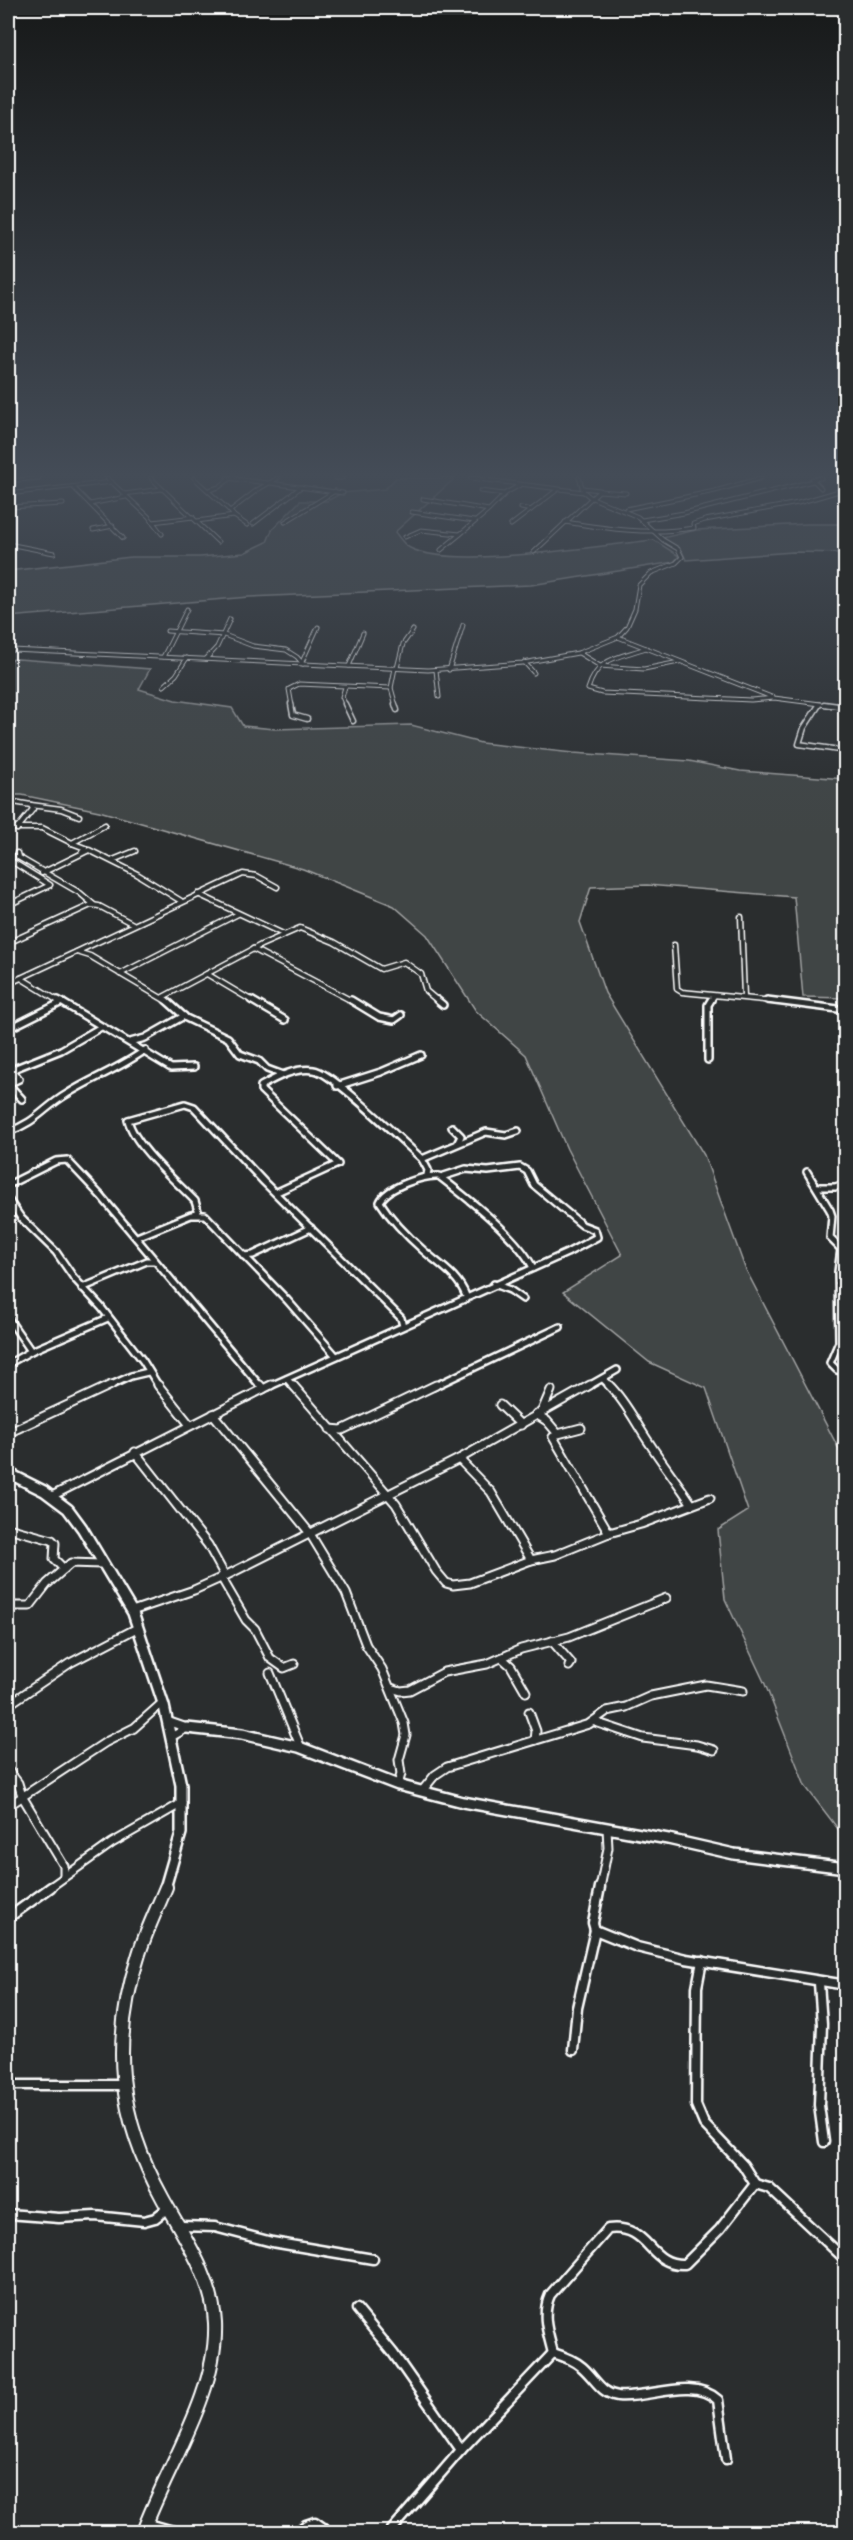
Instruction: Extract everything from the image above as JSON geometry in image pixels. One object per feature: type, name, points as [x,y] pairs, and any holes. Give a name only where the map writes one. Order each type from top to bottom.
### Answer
[{"type":"street","points":[[12,650],[449,670],[524,662],[578,653],[618,637],[627,627],[635,609],[637,597]]},
{"type":"street","points":[[163,657],[187,609]]},
{"type":"street","points":[[210,659],[230,619]]},
{"type":"street","points":[[449,670],[463,626]]},
{"type":"street","points":[[303,663],[318,627]]},
{"type":"street","points":[[397,710],[391,688],[403,644],[412,630]]},
{"type":"street","points":[[167,631],[222,636],[235,638],[255,647],[287,649],[296,654],[303,663]]},
{"type":"street","points":[[349,666],[363,633]]},
{"type":"street","points":[[618,637],[774,698],[846,707]]},
{"type":"street","points":[[66,658],[73,653],[77,645]]},
{"type":"street","points":[[646,648],[600,666],[591,678],[588,689],[597,692],[751,700],[774,698]]},
{"type":"street","points":[[578,653],[600,666],[644,669],[680,662]]},
{"type":"street","points":[[164,686],[176,675],[187,658]]},
{"type":"street","points":[[524,662],[534,673]]},
{"type":"street","points":[[436,670],[439,697]]},
{"type":"street","points":[[307,719],[293,715],[289,689],[299,684],[391,688]]},
{"type":"street","points":[[345,687],[342,697],[353,721]]},
{"type":"street","points":[[819,705],[804,728],[799,744],[846,751]]},
{"type":"street","points":[[8,801],[32,807],[42,805],[73,812],[79,816]]},
{"type":"street","points":[[17,829],[32,807]]},
{"type":"street","points":[[72,843],[105,825]]},
{"type":"street","points":[[8,828],[42,828],[85,850],[113,860],[172,893],[181,901]]},
{"type":"street","points":[[42,873],[85,850]]},
{"type":"street","points":[[113,860],[135,850]]},
{"type":"street","points":[[18,853],[18,857],[42,873],[94,905],[133,924]]},
{"type":"street","points":[[8,859],[50,885],[8,905]]},
{"type":"street","points":[[8,984],[198,893],[243,874],[257,876],[277,886]]},
{"type":"street","points":[[198,893],[283,934]]},
{"type":"street","points":[[8,943],[85,907],[94,905]]},
{"type":"street","points":[[120,974],[238,914]]},
{"type":"street","points":[[741,916],[744,946],[742,954],[745,965],[742,975],[744,997]]},
{"type":"street","points":[[162,997],[295,928],[304,929],[334,942],[381,969],[404,962],[421,974],[426,991],[443,1005]]},
{"type":"street","points":[[674,945],[677,989],[682,992],[846,1010]]},
{"type":"street","points":[[253,950],[347,997],[379,1017],[394,1020],[401,1015]]},
{"type":"street","points":[[77,952],[90,956],[162,997],[184,1016],[228,1038],[240,1054],[259,1061],[271,1070],[284,1075]]},
{"type":"street","points":[[207,974],[285,1020]]},
{"type":"street","points":[[21,978],[173,1068],[194,1067]]},
{"type":"street","points":[[708,1060],[708,1005],[714,996]]},
{"type":"street","points":[[8,1029],[62,1002]]},
{"type":"street","points":[[130,1041],[149,1038],[158,1029],[184,1016]]},
{"type":"street","points":[[22,1098],[8,1084],[19,1079],[12,1071],[61,1050],[101,1027]]},
{"type":"street","points":[[8,1132],[28,1125],[66,1094],[129,1062],[144,1050]]},
{"type":"street","points":[[337,1086],[381,1072],[421,1055]]},
{"type":"street","points":[[277,1192],[338,1164],[262,1093],[261,1086],[284,1075],[315,1069],[358,1100],[422,1159],[428,1170],[427,1175]]},
{"type":"street","points":[[137,1237],[198,1211],[195,1201],[148,1152],[128,1127],[128,1120],[190,1104],[401,1318],[403,1326]]},
{"type":"street","points":[[486,1132],[491,1124]]},
{"type":"street","points":[[452,1127],[461,1136],[456,1143]]},
{"type":"street","points":[[422,1159],[486,1132],[506,1135],[518,1131]]},
{"type":"street","points":[[8,1185],[59,1159],[67,1160],[137,1237],[148,1258],[155,1261],[263,1389]]},
{"type":"street","points":[[52,1496],[263,1389],[466,1296],[533,1269],[595,1239],[597,1233],[582,1226],[534,1185],[527,1171],[520,1167],[488,1171],[466,1169],[441,1177],[427,1175],[384,1194],[380,1202],[386,1212],[422,1249],[460,1282],[466,1296]]},
{"type":"street","points":[[807,1172],[832,1216],[830,1238],[843,1249],[837,1270],[841,1324],[839,1343],[830,1363],[837,1370],[846,1372]]},
{"type":"street","points":[[441,1177],[508,1237],[530,1260],[533,1269]]},
{"type":"street","points":[[817,1187],[835,1187],[846,1184]]},
{"type":"street","points":[[8,1199],[21,1218],[56,1252],[82,1288],[143,1361],[148,1372],[190,1425]]},
{"type":"street","points":[[194,1214],[205,1215],[210,1219],[336,1356]]},
{"type":"street","points":[[244,1256],[253,1255],[311,1228]]},
{"type":"street","points":[[82,1288],[148,1258]]},
{"type":"street","points":[[494,1284],[510,1290],[523,1299]]},
{"type":"street","points":[[8,1318],[31,1351]]},
{"type":"street","points":[[8,1364],[31,1351],[108,1318]]},
{"type":"street","points":[[328,1428],[342,1430],[560,1327]]},
{"type":"street","points":[[132,1611],[194,1590],[223,1577],[459,1459],[617,1371]]},
{"type":"street","points":[[8,1433],[132,1376],[148,1372]]},
{"type":"street","points":[[287,1379],[404,1514],[436,1572],[446,1583],[453,1585],[470,1583],[531,1560],[555,1555],[609,1533],[641,1524],[691,1503],[710,1498]]},
{"type":"street","points":[[603,1379],[622,1398],[650,1445],[670,1470],[691,1503]]},
{"type":"street","points":[[539,1413],[551,1390]]},
{"type":"street","points":[[500,1405],[521,1425]]},
{"type":"street","points":[[539,1413],[558,1434],[581,1428]]},
{"type":"street","points":[[213,1414],[309,1532],[346,1593],[366,1645],[391,1688],[406,1735],[399,1760],[401,1774],[398,1785]]},
{"type":"street","points":[[553,1437],[609,1533]]},
{"type":"street","points":[[135,1452],[208,1545],[246,1620],[255,1629],[270,1658],[284,1668],[294,1664]]},
{"type":"street","points":[[459,1459],[490,1492],[531,1560]]},
{"type":"street","points":[[8,1473],[52,1496],[76,1518],[101,1564],[132,1611],[162,1703],[177,1762],[182,1803],[182,1829],[166,1891],[144,1939],[125,2011],[123,2085],[128,2117],[137,2148],[201,2268],[211,2298],[215,2325],[213,2349],[205,2383],[145,2528],[177,2532]]},
{"type":"street","points":[[8,1528],[51,1540],[55,1543],[54,1559],[63,1569]]},
{"type":"street","points":[[8,1606],[30,1606],[47,1584],[63,1569],[76,1562],[101,1564]]},
{"type":"street","points":[[391,1688],[401,1691],[410,1690],[444,1672],[472,1668],[521,1649],[608,1623],[666,1598]]},
{"type":"street","points":[[8,1706],[24,1691],[40,1684],[108,1642],[137,1628]]},
{"type":"street","points":[[552,1641],[571,1663],[569,1666]]},
{"type":"street","points":[[502,1658],[514,1668],[526,1692]]},
{"type":"street","points":[[270,1673],[301,1748]]},
{"type":"street","points":[[421,1792],[435,1776],[447,1767],[595,1722],[607,1711],[626,1707],[651,1696],[706,1685],[743,1691]]},
{"type":"street","points":[[393,1697],[401,1691]]},
{"type":"street","points":[[8,1806],[106,1742],[134,1728],[162,1703]]},
{"type":"street","points":[[529,1712],[536,1731],[535,1740]]},
{"type":"street","points":[[167,1721],[187,1728],[242,1734],[301,1748],[421,1792],[734,1854],[846,1868]]},
{"type":"street","points":[[595,1722],[644,1738],[697,1745],[714,1750]]},
{"type":"street","points":[[171,1737],[187,1728]]},
{"type":"street","points":[[8,1770],[18,1783],[22,1796],[64,1866],[64,1876]]},
{"type":"street","points":[[8,1918],[112,1843],[182,1803]]},
{"type":"street","points":[[573,2050],[577,2008],[595,1930],[593,1923],[608,1848],[607,1828]]},
{"type":"street","points":[[64,1866],[76,1867]]},
{"type":"street","points":[[595,1930],[613,1939],[702,1961],[819,1983],[846,1985]]},
{"type":"street","points":[[702,1961],[698,1987],[696,2105],[704,2124],[743,2165],[755,2184],[770,2188],[846,2260]]},
{"type":"street","points":[[819,1983],[822,2024],[819,2105],[824,2142]]},
{"type":"street","points":[[8,2085],[123,2085]]},
{"type":"street","points":[[553,2353],[543,2314],[545,2304],[550,2295],[608,2229],[618,2226],[637,2231],[661,2258],[678,2266],[685,2264],[720,2229],[755,2184]]},
{"type":"street","points":[[8,2214],[59,2218],[95,2216],[144,2221],[154,2218],[168,2208]]},
{"type":"street","points":[[178,2227],[193,2224],[209,2225],[271,2241],[373,2259]]},
{"type":"street","points":[[357,2309],[393,2353],[461,2450]]},
{"type":"street","points":[[390,2532],[461,2450],[553,2353]]},
{"type":"street","points":[[553,2353],[583,2368],[597,2387],[610,2395],[626,2397],[707,2390],[715,2395],[726,2459]]},
{"type":"street","points":[[298,2532],[306,2525],[315,2522],[329,2532]]},
{"type":"shaded area","points":[[8,597],[260,597],[249,597],[8,617]]},
{"type":"shaded area","points":[[8,660],[150,669],[139,689],[175,700],[232,708],[243,726],[275,729],[411,725],[481,743],[573,753],[689,761],[740,771],[845,779],[845,998],[803,997],[794,897],[647,885],[591,887],[580,922],[605,993],[704,1155],[745,1268],[845,1461],[845,1838],[805,1786],[765,1684],[725,1599],[718,1530],[748,1511],[706,1388],[649,1362],[563,1292],[622,1255],[567,1149],[526,1055],[476,1011],[427,935],[394,906],[303,869],[99,811],[22,795],[8,795]]}]
